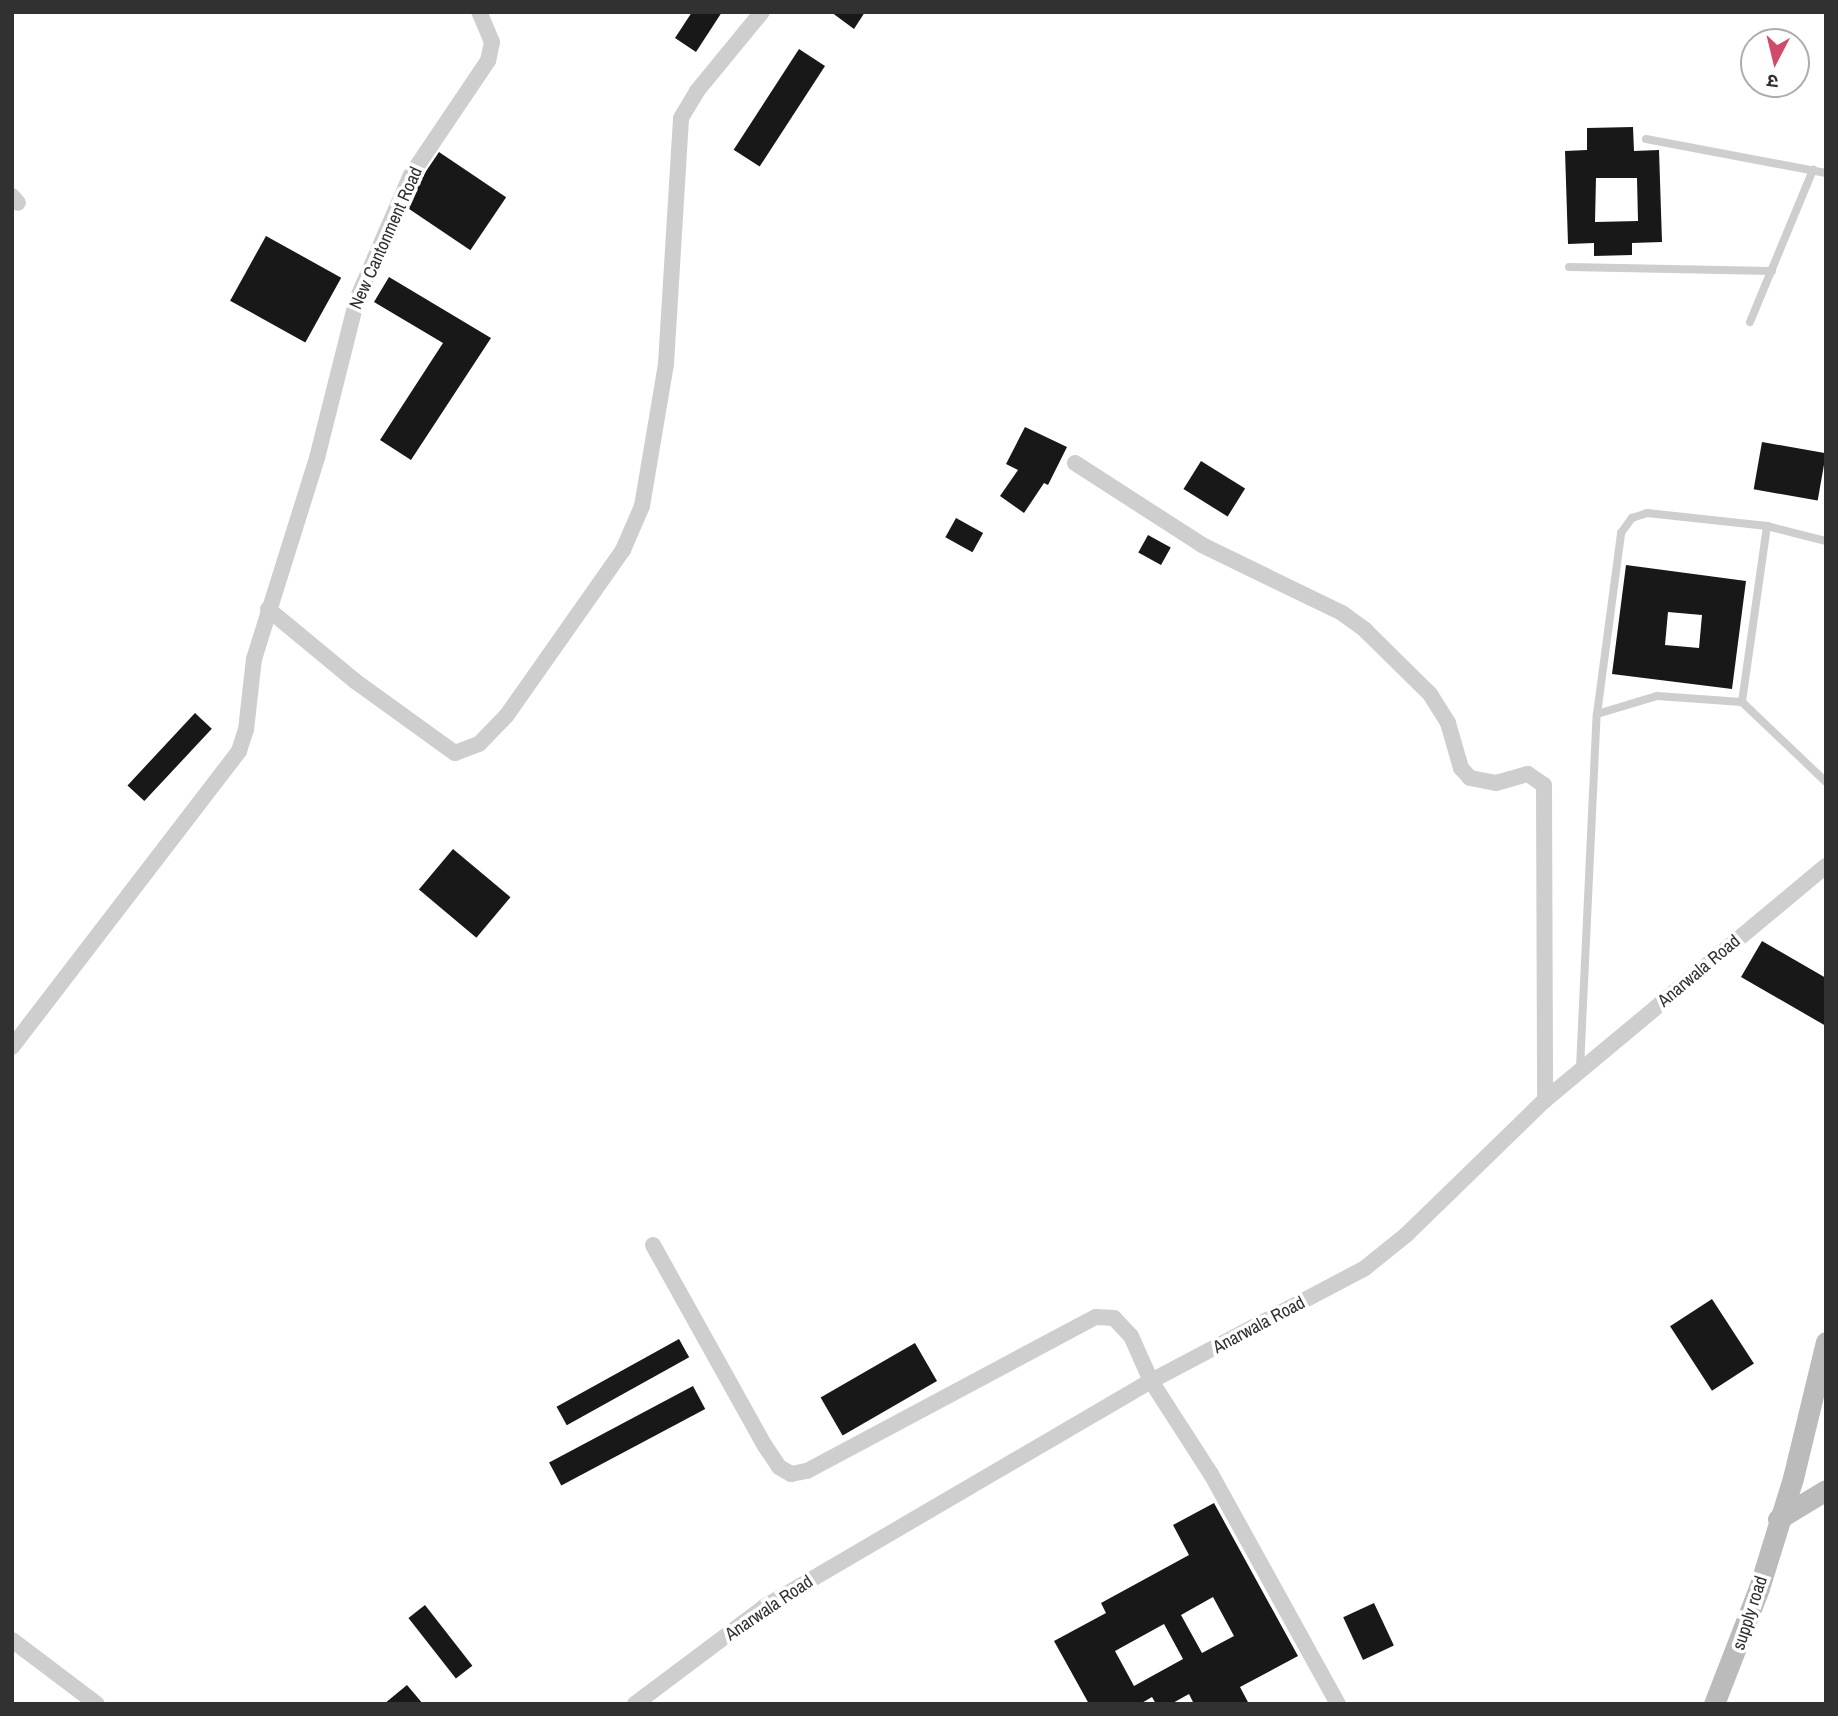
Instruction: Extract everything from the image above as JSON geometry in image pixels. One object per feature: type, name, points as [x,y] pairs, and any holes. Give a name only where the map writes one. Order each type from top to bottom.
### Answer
[{"type":"street","name":"New Cantonment Road","points":[[12,1047],[239,751],[246,730],[254,659],[317,458],[328,401],[357,299],[411,175],[488,61],[492,42],[478,12]]},
{"type":"street","points":[[268,609],[355,681],[455,752],[479,744],[507,715],[623,550],[642,506],[666,364],[681,118],[698,90],[762,12]]},
{"type":"street","points":[[1075,463],[1202,545],[1342,613],[1365,630],[1430,694],[1448,723],[1461,768],[1470,778],[1496,783],[1528,775],[1544,785],[1545,1100]]},
{"type":"street","name":"Anarwala Road","points":[[635,1704],[764,1607],[1151,1381],[1365,1268],[1416,1226],[1545,1100],[1826,866]]},
{"type":"street","points":[[653,1245],[765,1446],[779,1467],[791,1474],[807,1471],[1096,1317],[1114,1318],[1131,1336],[1151,1381],[1211,1474],[1338,1704]]},
{"type":"street","points":[[1778,1519],[1826,1342]]},
{"type":"street","points":[[1778,1519],[1826,1490]]},
{"type":"street","name":"supply road","points":[[1714,1704],[1737,1653],[1778,1519]]},
{"type":"street","points":[[12,1640],[97,1704]]},
{"type":"lane","points":[[1646,139],[1826,173]]},
{"type":"lane","points":[[1750,322],[1813,170]]},
{"type":"lane","points":[[1569,267],[1772,271]]},
{"type":"lane","points":[[1580,1071],[1597,714],[1624,525],[1647,513],[1767,526],[1826,541]]},
{"type":"lane","points":[[1742,702],[1767,526]]},
{"type":"lane","points":[[1597,714],[1657,696],[1742,702],[1826,782]]},
{"type":"building","points":[[692,12],[722,12],[696,52],[675,38]]},
{"type":"building","points":[[831,12],[865,12],[854,29]]},
{"type":"building","points":[[799,49],[825,66],[760,167],[734,150]]},
{"type":"building","points":[[1633,127],[1634,151],[1659,150],[1662,242],[1632,243],[1632,255],[1594,256],[1594,243],[1568,244],[1565,151],[1587,150],[1587,128]],"holes":[[[1596,178],[1637,178],[1638,221],[1595,222]]]},
{"type":"building","points":[[439,152],[506,197],[470,250],[403,205]]},
{"type":"building","points":[[266,236],[341,278],[305,342],[230,301]]},
{"type":"building","points":[[389,277],[491,338],[411,460],[380,440],[443,343],[374,302]]},
{"type":"building","points":[[1025,427],[1067,447],[1048,485],[1044,483],[1024,513],[1000,496],[1018,470],[1006,464]]},
{"type":"building","points":[[1762,442],[1826,453],[1818,501],[1754,489]]},
{"type":"building","points":[[1201,461],[1245,489],[1228,517],[1184,489]]},
{"type":"building","points":[[956,518],[983,533],[972,552],[945,537]]},
{"type":"building","points":[[1148,535],[1171,548],[1161,565],[1138,552]]},
{"type":"building","points":[[1626,565],[1746,581],[1732,689],[1612,674]],"holes":[[[1668,612],[1702,615],[1699,648],[1665,645]]]},
{"type":"building","points":[[195,713],[212,729],[144,801],[127,785]]},
{"type":"building","points":[[453,849],[510,897],[476,938],[419,890]]},
{"type":"building","points":[[1762,941],[1826,978],[1826,1026],[1741,977]]},
{"type":"building","points":[[1712,1299],[1754,1364],[1712,1391],[1670,1326]]},
{"type":"building","points":[[679,1339],[689,1357],[567,1425],[557,1407]]},
{"type":"building","points":[[915,1343],[937,1381],[843,1436],[821,1398]]},
{"type":"building","points":[[693,1386],[705,1409],[561,1485],[549,1463]]},
{"type":"building","points":[[1214,1503],[1298,1656],[1240,1687],[1249,1704],[1194,1704],[1189,1694],[1171,1704],[1156,1704],[1152,1697],[1140,1704],[1089,1704],[1054,1641],[1106,1613],[1101,1603],[1189,1555],[1173,1525]],"holes":[[[1213,1597],[1234,1636],[1202,1653],[1181,1615]],[[1164,1624],[1183,1659],[1134,1686],[1115,1651]]]},
{"type":"building","points":[[1374,1603],[1394,1646],[1363,1660],[1343,1617]]},
{"type":"building","points":[[425,1605],[472,1666],[456,1679],[408,1618]]},
{"type":"building","points":[[407,1685],[423,1704],[384,1704]]}]
